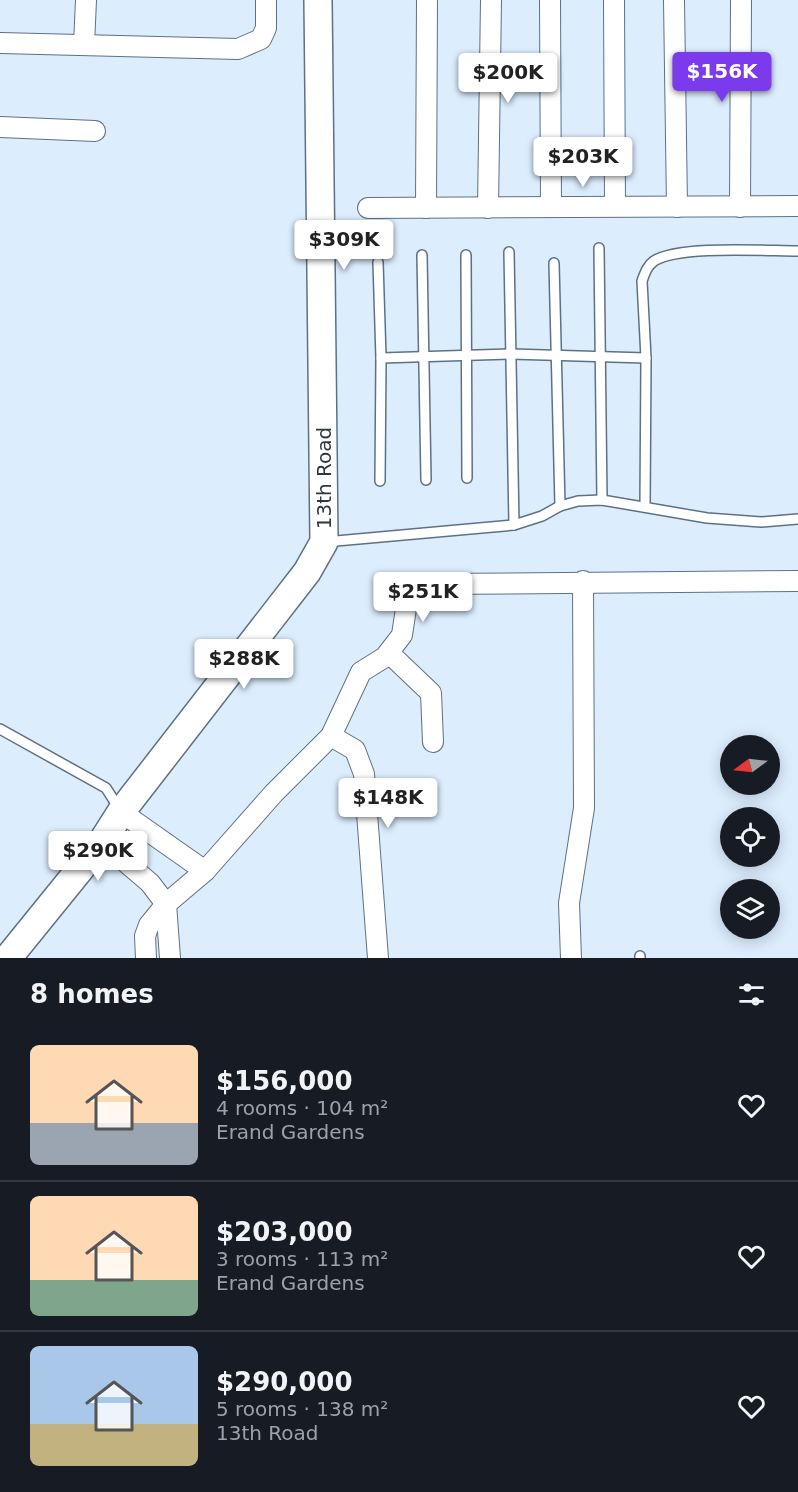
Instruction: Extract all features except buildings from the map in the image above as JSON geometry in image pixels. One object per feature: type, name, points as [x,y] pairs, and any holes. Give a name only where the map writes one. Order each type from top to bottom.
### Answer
[{"type":"street","points":[[84,45],[86,0]]},
{"type":"street","points":[[0,44],[238,49],[261,39],[267,28],[266,0]]},
{"type":"street","name":"13th Road","points":[[8,958],[102,842],[121,812],[307,572],[324,542],[318,0]]},
{"type":"street","points":[[426,208],[427,0]]},
{"type":"street","points":[[488,208],[491,0]]},
{"type":"street","points":[[550,0],[551,207]]},
{"type":"street","points":[[614,0],[615,206]]},
{"type":"street","points":[[674,0],[677,207]]},
{"type":"street","points":[[740,207],[741,0]]},
{"type":"street","points":[[0,127],[94,131]]},
{"type":"street","points":[[368,208],[798,206]]},
{"type":"street","points":[[147,958],[146,930],[166,904],[205,871],[274,793],[331,736],[361,672],[389,653],[404,631],[408,595],[420,587],[435,584],[798,581]]},
{"type":"street","points":[[571,958],[569,903],[584,808],[583,582]]},
{"type":"street","points":[[389,653],[431,693],[433,742]]},
{"type":"street","points":[[331,736],[355,750],[364,774],[378,958]]},
{"type":"street","points":[[121,812],[205,871]]},
{"type":"street","points":[[102,842],[150,883],[166,904],[170,958]]},
{"type":"lane","points":[[599,248],[602,500]]},
{"type":"lane","points":[[645,506],[646,358],[642,281],[646,270],[653,262],[679,253],[798,251]]},
{"type":"lane","points":[[509,252],[514,525]]},
{"type":"lane","points":[[422,255],[426,480]]},
{"type":"lane","points":[[466,255],[467,478]]},
{"type":"lane","points":[[378,262],[381,358],[380,481]]},
{"type":"lane","points":[[554,263],[560,506]]},
{"type":"lane","points":[[381,358],[511,354],[646,358]]},
{"type":"lane","points":[[324,542],[514,525],[578,501],[602,500],[707,518],[761,522],[798,519]]},
{"type":"lane","points":[[0,729],[106,788],[121,812]]}]
